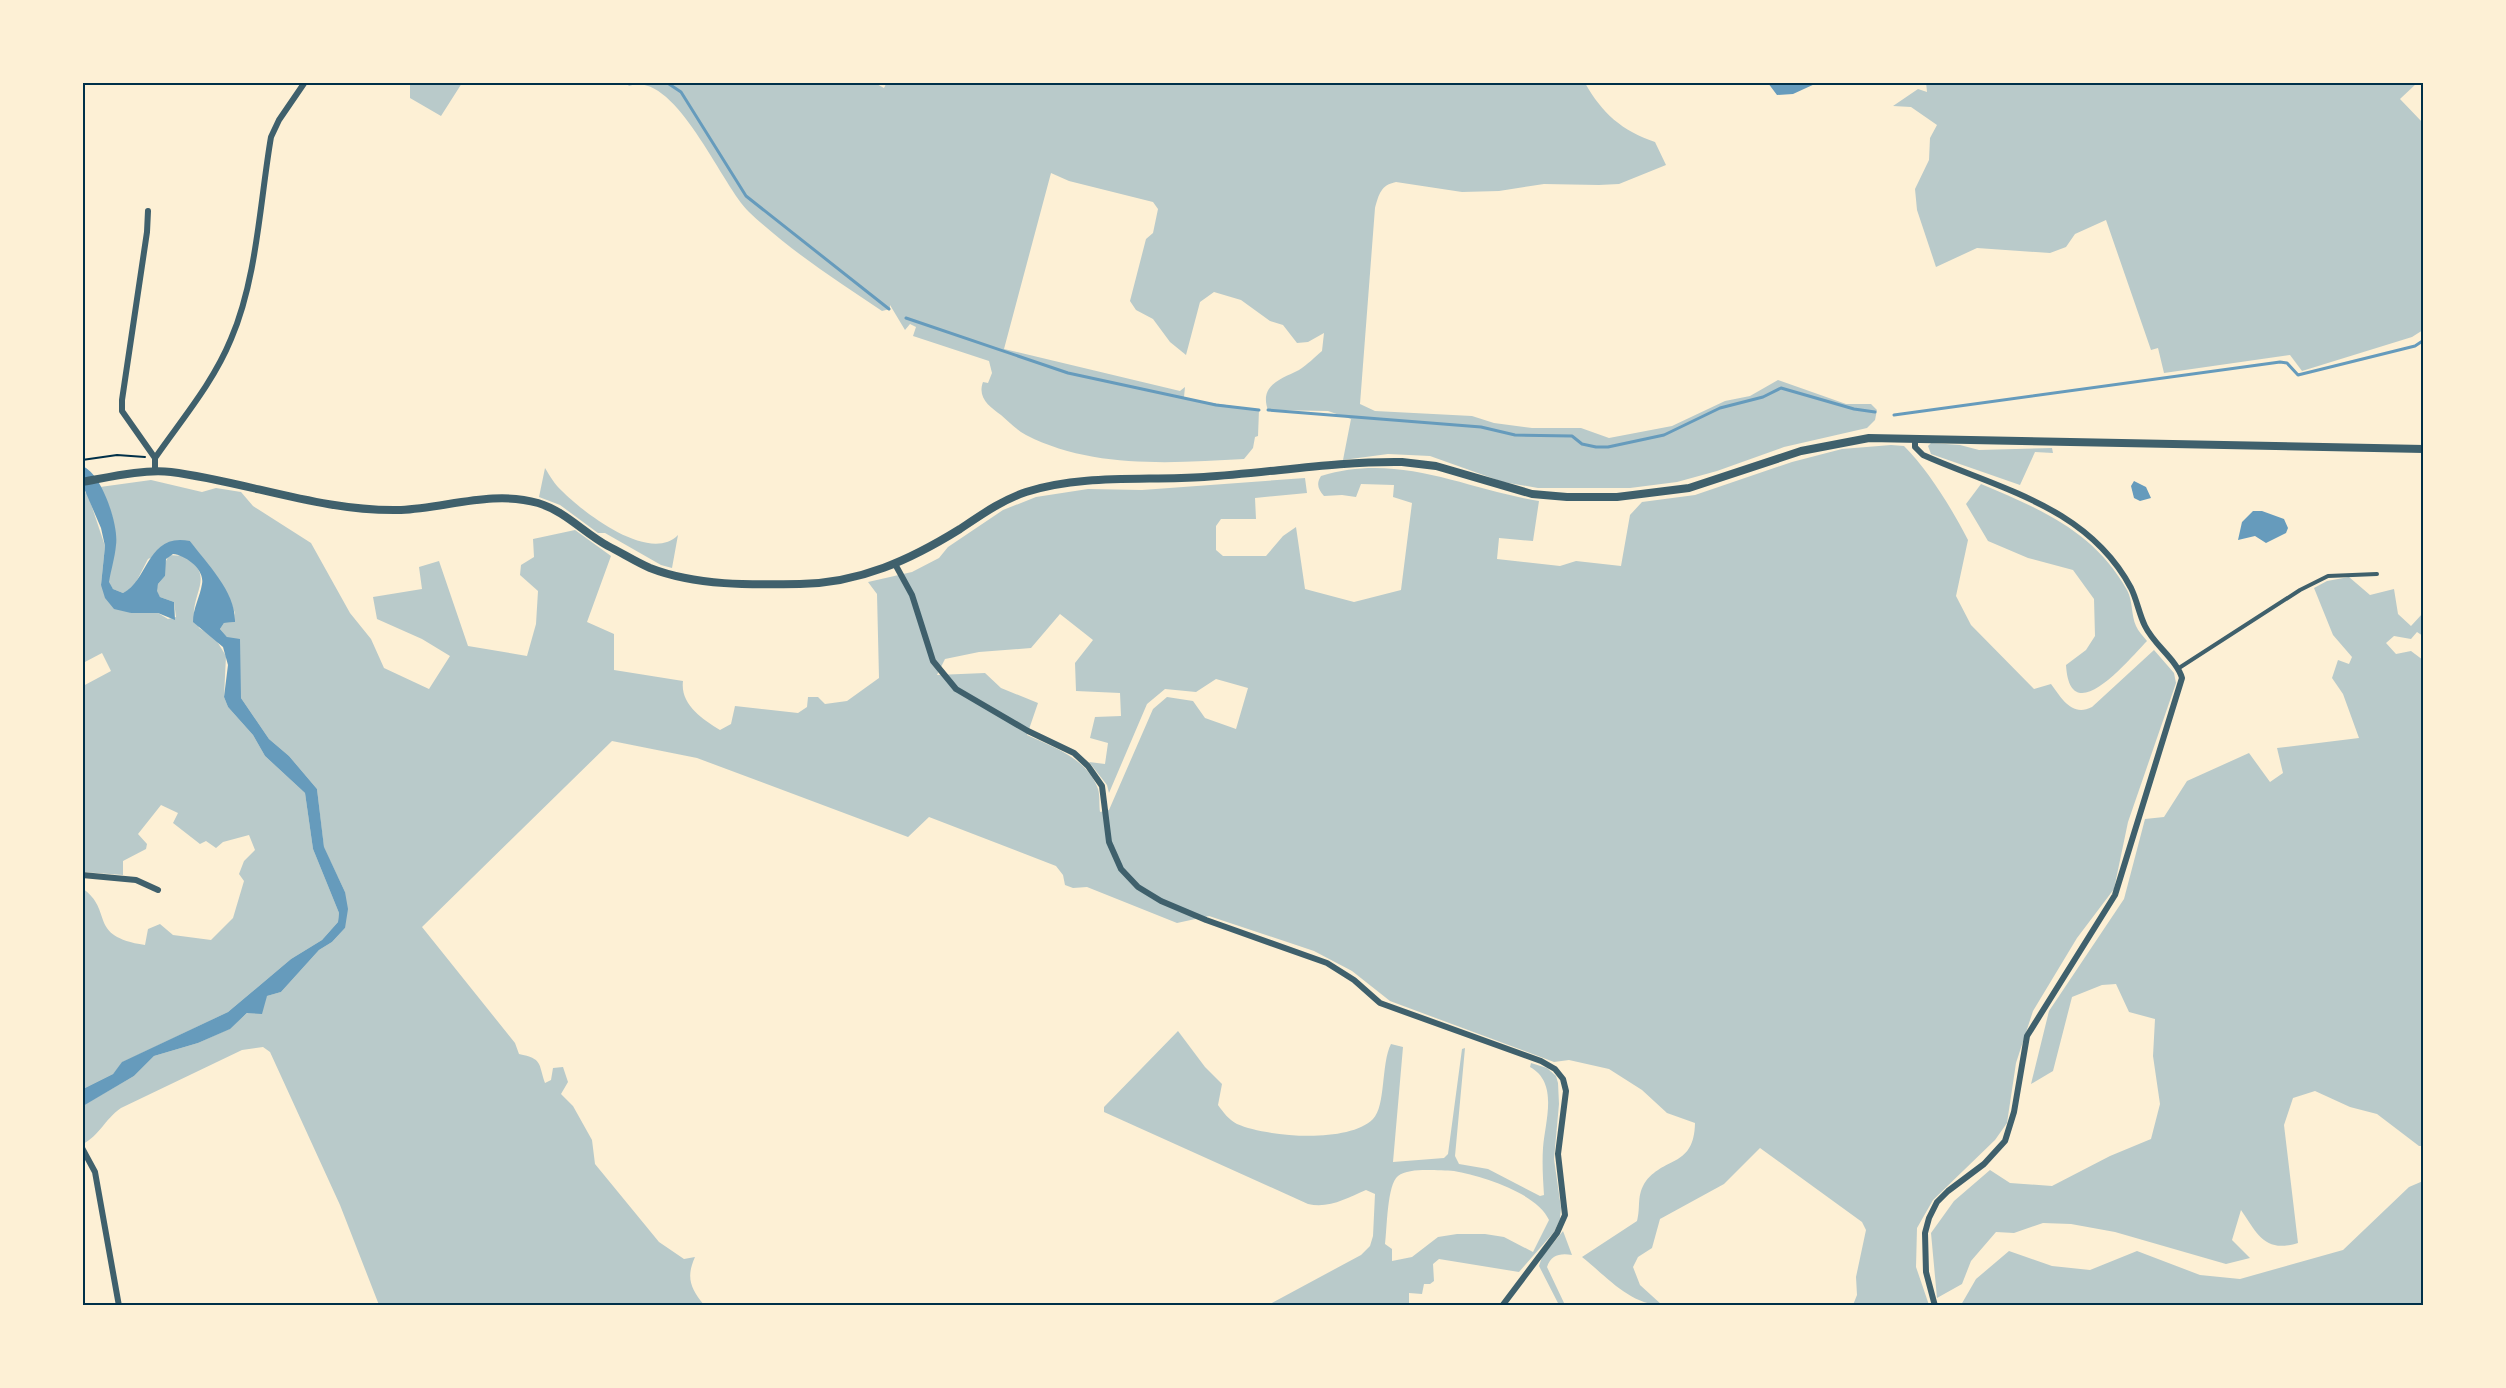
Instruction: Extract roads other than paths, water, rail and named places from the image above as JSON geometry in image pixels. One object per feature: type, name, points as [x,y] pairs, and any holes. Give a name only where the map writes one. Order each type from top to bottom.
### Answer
[{"type":"street","points":[[155,458],[208,384],[237,327],[252,260],[271,137],[279,120],[305,82]]},
{"type":"street","points":[[148,211],[122,411],[155,458],[155,472]]},
{"type":"street","points":[[82,482],[169,472],[303,500],[369,509],[426,509],[486,499],[525,500],[548,507],[602,543],[650,568],[706,580],[824,583],[864,576],[895,564],[1012,498],[1042,488],[1080,481],[1184,478],[1402,462],[1436,466],[1532,494],[1617,497],[1689,488],[1793,454],[1841,442],[1869,438],[2424,449]]},
{"type":"street","points":[[1915,438],[1915,447],[1923,455],[2036,501],[2082,528],[2109,554],[2131,588],[2144,625],[2153,640],[2179,668],[2181,686],[2115,895],[2027,1036],[2011,1126],[2005,1142],[1984,1164],[1948,1191],[1929,1218],[1925,1233],[1926,1272],[1935,1305]]},
{"type":"street","points":[[895,564],[912,595],[933,661],[956,688],[1028,731],[1074,753],[1088,766],[1102,786],[1109,842],[1121,869],[1138,887],[1161,901],[1206,920],[1327,963],[1354,980],[1380,1003],[1541,1061],[1555,1069],[1563,1080],[1566,1091],[1558,1154],[1565,1215],[1557,1233],[1502,1305]]},
{"type":"street","points":[[82,875],[136,880],[158,890]]},
{"type":"street","points":[[82,1148],[95,1172],[119,1305]]},
{"type":"lane","points":[[2179,668],[2300,590],[2328,576],[2377,574]]},
{"type":"water","points":[[1768,83],[1817,83],[1793,94],[1777,95]]},
{"type":"water","points":[[82,466],[96,479],[112,514],[116,545],[109,582],[113,589],[123,593],[132,587],[157,550],[176,540],[190,541],[226,589],[234,611],[235,622],[224,623],[220,629],[227,637],[240,639],[241,698],[269,739],[289,756],[317,789],[324,847],[345,892],[348,909],[345,928],[332,942],[319,950],[281,992],[267,996],[262,1014],[247,1013],[230,1029],[198,1043],[154,1056],[134,1076],[83,1106],[83,1089],[113,1074],[122,1062],[228,1012],[291,959],[322,940],[338,922],[339,913],[313,849],[305,793],[265,756],[253,735],[228,707],[224,697],[228,665],[223,647],[193,622],[202,584],[200,573],[183,557],[173,554],[166,559],[165,576],[158,584],[157,591],[160,597],[174,602],[175,620],[158,613],[131,613],[114,609],[105,598],[101,585],[105,546],[101,528],[83,486]]},
{"type":"water","points":[[2134,481],[2146,487],[2151,498],[2140,501],[2134,498],[2131,486]]},
{"type":"water","points":[[2253,511],[2262,511],[2284,519],[2288,528],[2286,533],[2266,543],[2255,536],[2238,540],[2242,522]]},
{"type":"waterway","points":[[666,82],[681,92],[746,196],[889,309]]},
{"type":"waterway","points":[[906,318],[1068,373],[1216,405],[1259,410]]},
{"type":"waterway","points":[[1894,415],[2280,362],[2287,363],[2298,375],[2415,346],[2424,340]]},
{"type":"waterway","points":[[1268,410],[1481,427],[1515,435],[1572,436],[1582,444],[1596,447],[1608,447],[1664,435],[1720,408],[1763,397],[1781,388],[1854,409],[1875,412]]}]
